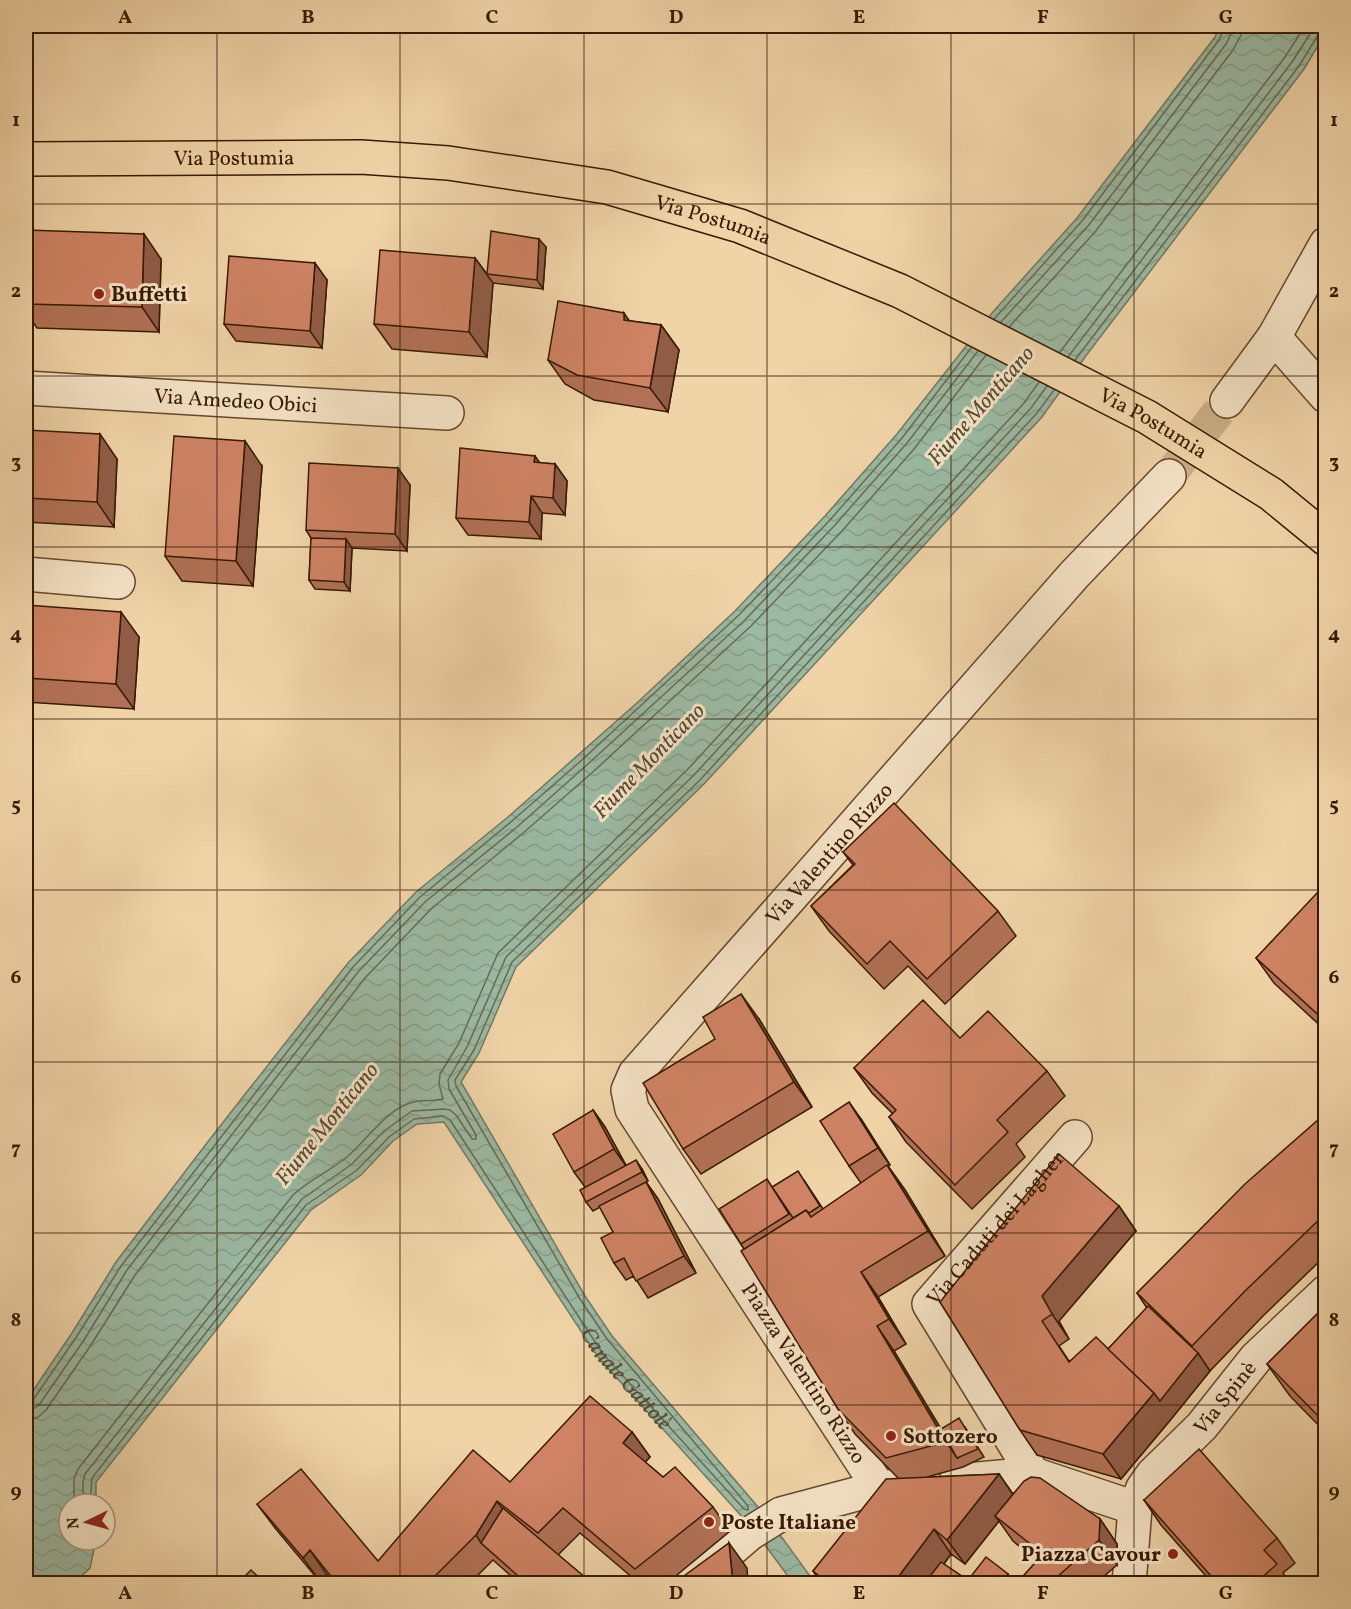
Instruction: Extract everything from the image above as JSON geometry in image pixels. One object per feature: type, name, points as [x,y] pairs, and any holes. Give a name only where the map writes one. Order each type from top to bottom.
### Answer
[{"type":"main road","name":"Via Postumia","points":[[26,159],[361,157],[448,163],[607,187],[740,226],[900,291],[1122,403],[1271,494],[1326,539]]},
{"type":"street","points":[[1227,401],[1274,337],[1326,244]]},
{"type":"street","points":[[1274,337],[1326,396]]},
{"type":"street","name":"Via Amedeo Obici","points":[[26,388],[447,413]]},
{"type":"street","name":"Via Valentino Rizzo","points":[[729,1257],[632,1109],[628,1090],[635,1074],[1074,575],[1169,476]]},
{"type":"street","points":[[26,574],[118,582]]},
{"type":"street","name":"Via Caduti dei Lagher","points":[[1033,1474],[929,1304],[1075,1137]]},
{"type":"street","name":"Piazza Valentino Rizzo","points":[[729,1257],[879,1488]]},
{"type":"street","name":"Via Spinè","points":[[1135,1508],[1143,1488],[1153,1474],[1202,1426],[1256,1358],[1326,1292]]},
{"type":"street","points":[[691,1584],[749,1534],[781,1514],[879,1488],[1033,1474],[1135,1508],[1129,1584]]},
{"type":"water","points":[[1220,26],[1325,26],[1325,34],[1304,69],[1042,417],[704,784],[516,967],[479,1053],[461,1082],[585,1296],[612,1336],[770,1521],[815,1583],[793,1583],[754,1530],[598,1357],[444,1122],[417,1124],[393,1141],[361,1175],[311,1210],[96,1482],[96,1492],[57,1492],[57,1552],[93,1552],[90,1568],[74,1583],[26,1584],[26,1401],[116,1262],[210,1139],[348,963],[416,892],[508,817],[638,702],[736,610],[825,516],[897,434],[992,313],[1077,218],[1215,37]]},
{"type":"building","points":[[26,230],[144,234],[142,307],[26,304]]},
{"type":"building","points":[[491,231],[539,239],[537,280],[487,274]]},
{"type":"building","points":[[380,250],[475,258],[469,332],[374,324]]},
{"type":"building","points":[[229,256],[315,263],[310,331],[224,324]]},
{"type":"building","points":[[558,301],[624,313],[624,320],[661,325],[650,388],[577,375],[548,360]]},
{"type":"building","points":[[26,430],[100,434],[97,502],[26,498]]},
{"type":"building","points":[[174,436],[245,441],[236,561],[165,556]]},
{"type":"building","points":[[460,448],[535,456],[534,462],[555,464],[553,498],[531,496],[529,522],[456,518]]},
{"type":"building","points":[[309,463],[398,468],[395,534],[306,530]]},
{"type":"building","points":[[311,538],[346,539],[344,582],[309,580]]},
{"type":"building","points":[[26,605],[121,612],[116,684],[26,678]]},
{"type":"building","points":[[894,803],[998,911],[927,979],[890,941],[867,964],[811,906],[855,864],[843,852]]},
{"type":"building","points":[[1317,893],[1326,902],[1326,1022],[1256,958]]},
{"type":"building","points":[[741,994],[794,1082],[683,1149],[643,1083],[715,1039],[703,1017]]},
{"type":"building","points":[[923,1000],[960,1038],[988,1011],[1047,1071],[997,1120],[1008,1132],[955,1185],[889,1117],[896,1110],[854,1068]]},
{"type":"building","points":[[849,1102],[878,1148],[849,1166],[820,1121]]},
{"type":"building","points":[[593,1110],[614,1149],[574,1172],[553,1134]]},
{"type":"building","points":[[1326,1113],[1326,1213],[1192,1346],[1137,1293],[1245,1184]]},
{"type":"building","points":[[1059,1154],[1119,1206],[1042,1296],[1052,1314],[1042,1321],[1069,1362],[1096,1337],[1154,1393],[1103,1454],[1020,1430],[940,1302]]},
{"type":"building","points":[[636,1160],[642,1172],[586,1202],[580,1190]]},
{"type":"building","points":[[887,1165],[928,1231],[861,1272],[889,1319],[877,1326],[946,1442],[886,1458],[838,1409],[741,1251],[806,1210],[811,1217]]},
{"type":"building","points":[[798,1171],[820,1206],[809,1213],[806,1210],[793,1218],[772,1187]]},
{"type":"building","points":[[767,1179],[789,1214],[741,1244],[719,1209]]},
{"type":"building","points":[[646,1182],[684,1256],[636,1281],[624,1258],[614,1263],[601,1238],[613,1232],[599,1206]]},
{"type":"building","points":[[1326,1305],[1326,1424],[1267,1364]]},
{"type":"building","points":[[1148,1306],[1198,1353],[1160,1401],[1108,1349]]},
{"type":"building","points":[[590,1396],[632,1432],[623,1443],[663,1477],[675,1467],[713,1507],[635,1569],[563,1508],[538,1533],[497,1501],[476,1535],[427,1584],[337,1584],[310,1550],[303,1558],[257,1504],[301,1469],[378,1561],[473,1450],[510,1482]]},
{"type":"building","points":[[959,1418],[978,1449],[957,1458],[941,1429]]},
{"type":"building","points":[[1199,1449],[1277,1538],[1264,1550],[1277,1564],[1258,1581],[1260,1584],[1218,1584],[1144,1500]]},
{"type":"building","points":[[999,1474],[947,1540],[934,1529],[893,1584],[829,1584],[813,1571],[886,1479]]},
{"type":"building","points":[[1031,1477],[1040,1478],[1100,1519],[1099,1540],[1049,1584],[1016,1584],[1043,1554],[995,1516],[1024,1481]]},
{"type":"building","points":[[503,1508],[593,1584],[527,1584],[481,1543]]},
{"type":"building","points":[[729,1543],[733,1584],[673,1584]]},
{"type":"building","points":[[986,1557],[1008,1574],[1001,1584],[965,1584]]},
{"type":"building","points":[[941,1562],[960,1575],[953,1584],[924,1584]]},
{"type":"building","points":[[251,1570],[266,1584],[237,1584]]},
{"type":"tunnel","points":[[1169,476],[1227,401]]},
{"type":"place","name":"Buffetti","points":[[99,294]]},
{"type":"place","name":"Sottozero","points":[[891,1436]]},
{"type":"place","name":"Poste Italiane","points":[[709,1522]]},
{"type":"place","name":"Piazza Cavour","points":[[1173,1554]]},
{"type":"water label","name":"Fiume Monticano","points":[[980,405]]},
{"type":"water label","name":"Fiume Monticano","points":[[648,760]]},
{"type":"water label","name":"Fiume Monticano","points":[[326,1123]]},
{"type":"water label","name":"Canale Gattolè","points":[[631,1375]]}]
